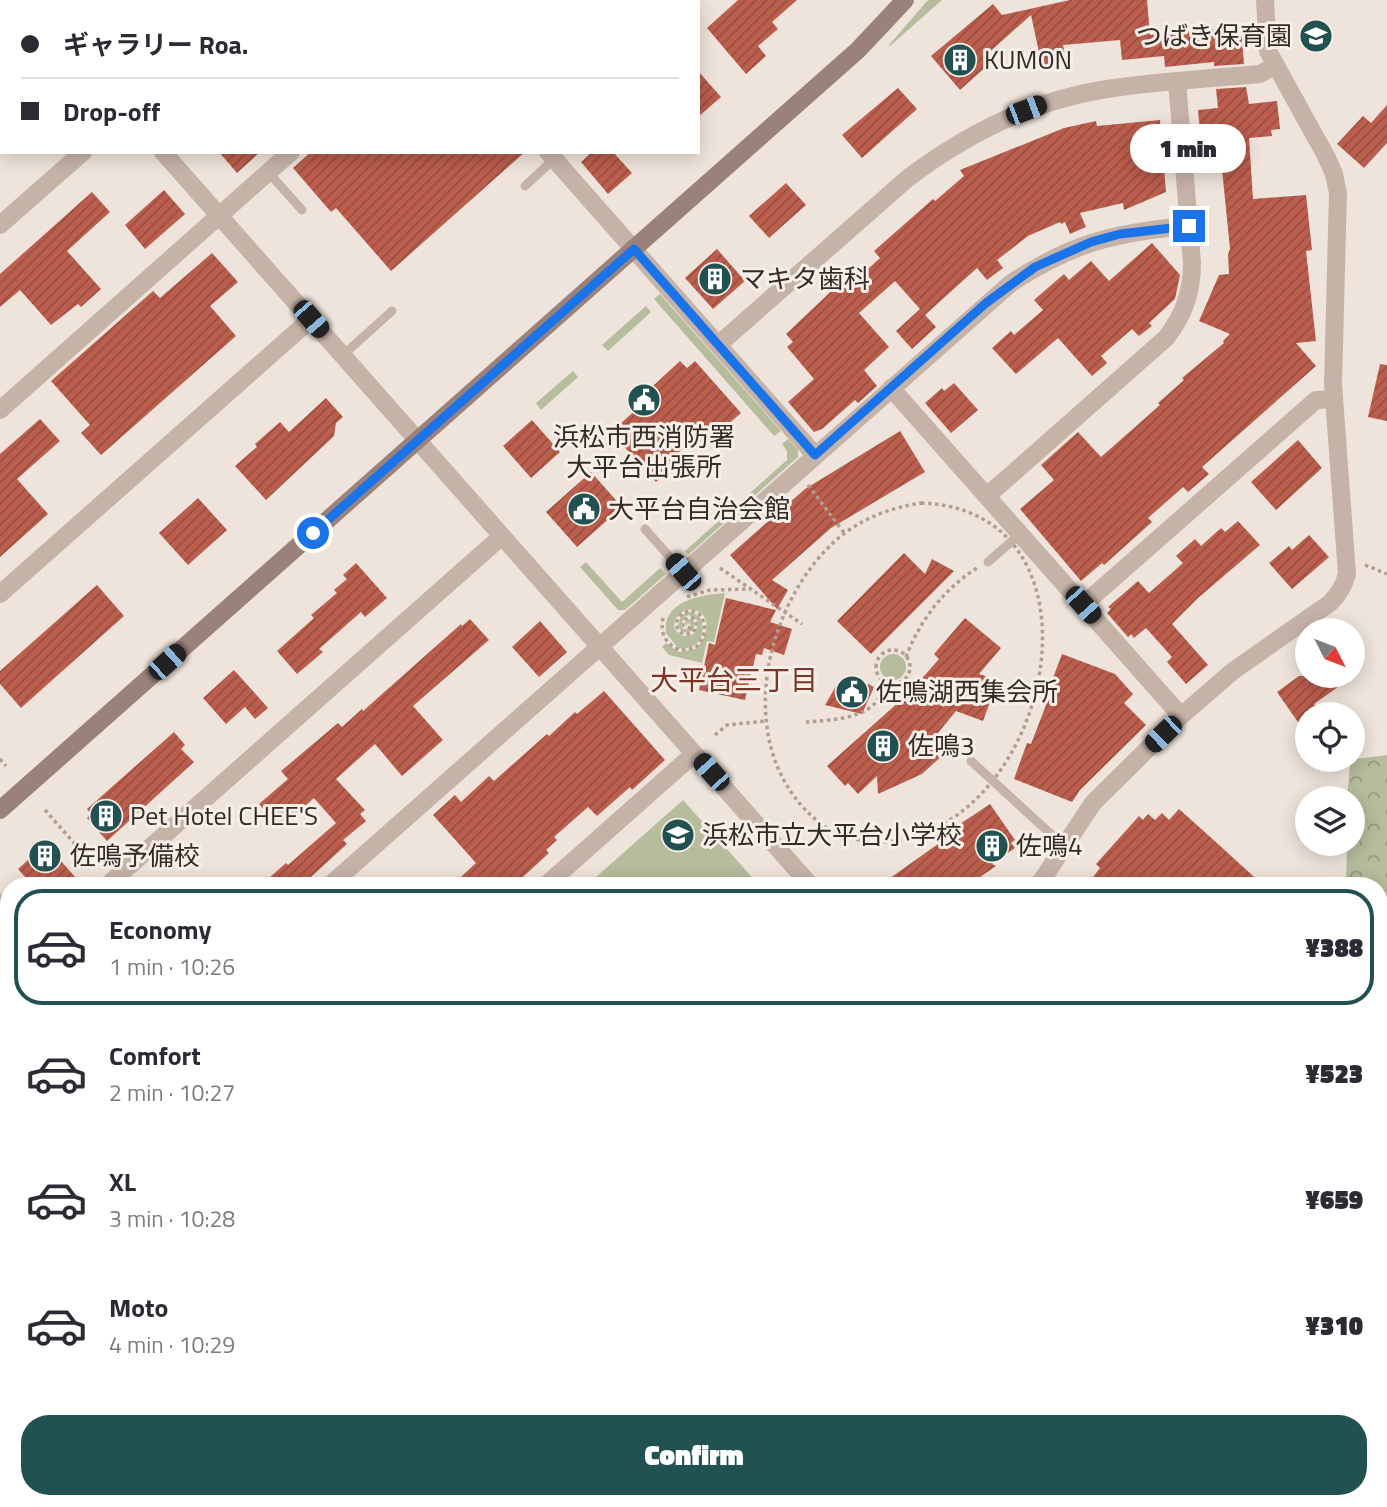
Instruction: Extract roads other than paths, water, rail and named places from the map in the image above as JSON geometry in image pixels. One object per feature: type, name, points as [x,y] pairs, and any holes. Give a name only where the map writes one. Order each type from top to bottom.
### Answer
[{"type":"street","points":[[0,810],[858,50],[905,0]]},
{"type":"street","points":[[1044,877],[1093,803],[1181,716],[1233,671],[1330,603],[1344,585],[1347,574],[1333,399],[1338,192],[1326,156],[1268,51],[1265,0]]},
{"type":"street","points":[[718,345],[901,184],[958,143],[1012,116],[1069,97],[1129,86],[1260,74],[1276,65]]},
{"type":"street","points":[[987,496],[1154,349],[1176,325],[1186,303],[1192,279],[1177,81]]},
{"type":"street","points":[[0,225],[80,154]]},
{"type":"street","points":[[165,154],[803,877]]},
{"type":"street","points":[[0,410],[289,154]]},
{"type":"street","points":[[551,156],[815,455]]},
{"type":"street","points":[[339,877],[986,303],[1035,267],[1091,242],[1130,232],[1189,226]]},
{"type":"street","points":[[0,594],[311,319]]},
{"type":"street","points":[[891,388],[987,496],[1015,538],[1083,605],[1181,716]]},
{"type":"street","points":[[1083,605],[1315,400],[1333,399]]},
{"type":"street","points":[[119,877],[502,536]]},
{"type":"street","points":[[555,877],[694,754]]},
{"type":"lane","points":[[525,186],[551,156]]},
{"type":"lane","points":[[268,172],[302,210]]},
{"type":"lane","points":[[342,355],[392,311]]},
{"type":"lane","points":[[645,529],[683,572]]},
{"type":"lane","points":[[988,562],[1015,538]]},
{"type":"lane","points":[[971,761],[1064,846]]},
{"type":"place","name":"つばき保育園","points":[[1316,36]]},
{"type":"place","name":"KUMON","points":[[960,60]]},
{"type":"place","name":"マキタ歯科","points":[[715,279]]},
{"type":"place","name":"浜松市西消防署 大平台出張所","points":[[644,400]]},
{"type":"place","name":"大平台自治会館","points":[[584,509]]},
{"type":"place","name":"佐鳴湖西集会所","points":[[852,692]]},
{"type":"place","name":"佐鳴3","points":[[883,746]]},
{"type":"place","name":"Pet Hotel CHEE'S","points":[[106,816]]},
{"type":"place","name":"浜松市立大平台小学校","points":[[678,835]]},
{"type":"place","name":"佐鳴4","points":[[992,846]]},
{"type":"place","name":"佐鳴予備校","points":[[45,856]]},
{"type":"district","name":"大平台三丁目","points":[[734,680]]}]
